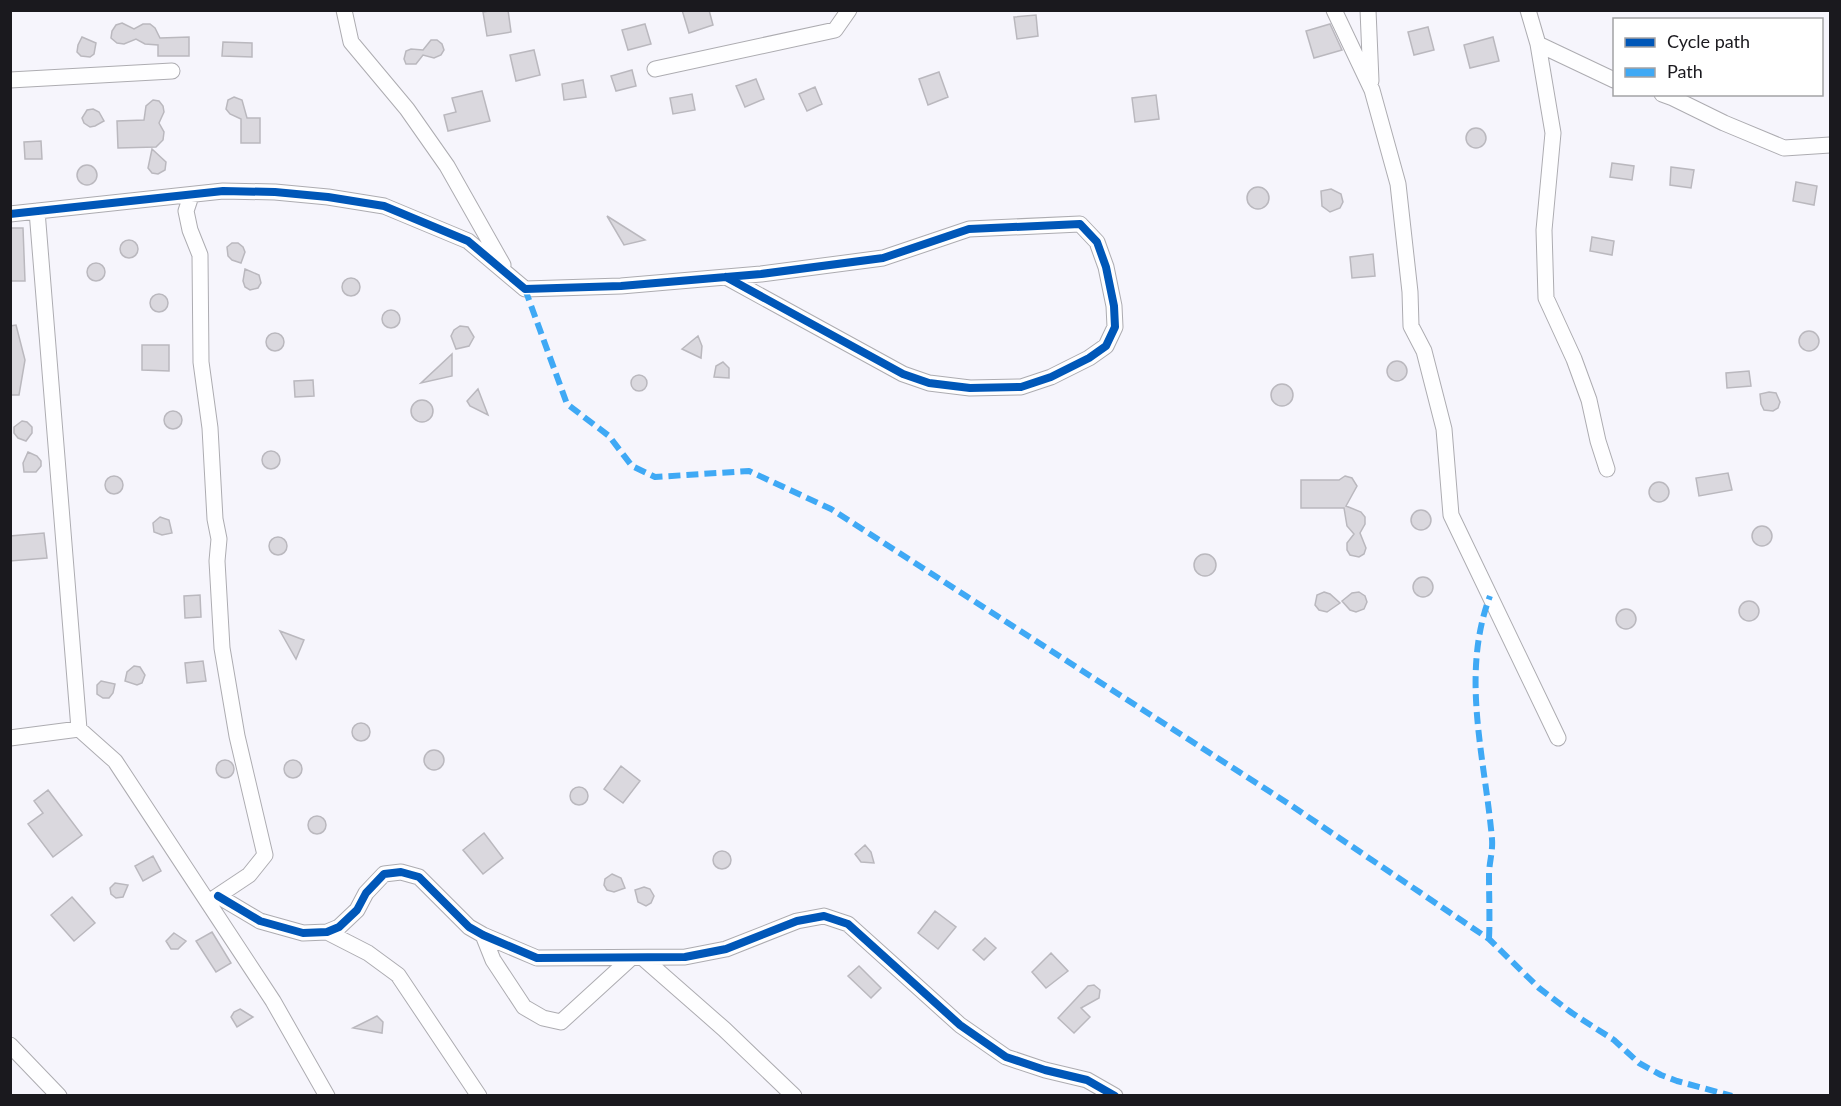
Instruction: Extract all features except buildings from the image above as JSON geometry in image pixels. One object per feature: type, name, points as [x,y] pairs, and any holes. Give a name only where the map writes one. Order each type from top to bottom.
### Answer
[{"type":"street","points":[[344,10],[351,42],[407,109],[447,166],[508,274]]},
{"type":"street","points":[[655,69],[835,30],[849,10]]},
{"type":"street","points":[[1334,10],[1372,90],[1398,184],[1412,326],[1424,351],[1444,429],[1451,515],[1558,738]]},
{"type":"street","points":[[1368,10],[1372,90]]},
{"type":"street","points":[[1528,10],[1538,44],[1553,133],[1544,230],[1546,298],[1590,400],[1598,441],[1607,469]]},
{"type":"street","points":[[1538,44],[1613,80]]},
{"type":"street","points":[[10,80],[172,71]]},
{"type":"street","points":[[1668,96],[1784,148],[1830,146]]},
{"type":"street","points":[[10,214],[223,191],[328,196],[384,206],[468,241],[525,289],[621,286],[726,277],[761,274],[883,258],[969,229],[1080,224],[1097,242],[1106,267],[1114,306],[1115,327],[1106,346],[1089,358],[1051,377],[1021,387],[970,387],[929,383],[903,374],[726,277]]},
{"type":"street","points":[[191,196],[186,211],[190,230],[200,255],[201,362],[210,428],[215,519],[219,539],[217,561],[222,648],[237,736],[265,855],[249,875],[213,899]]},
{"type":"street","points":[[37,211],[79,729],[115,761],[213,899],[327,1095]]},
{"type":"street","points":[[10,738],[79,729]]},
{"type":"street","points":[[213,899],[260,921],[303,933],[327,932],[339,927],[357,910],[366,893],[384,873],[401,872],[419,877],[469,927],[537,958],[686,957],[726,949],[797,921],[825,916],[848,924],[960,1025],[1006,1057],[1045,1070],[1087,1080],[1115,1095]]},
{"type":"street","points":[[327,932],[368,953],[398,975],[479,1095]]},
{"type":"street","points":[[483,935],[494,960],[524,1007],[543,1018],[561,1022],[636,959]]},
{"type":"street","points":[[636,959],[724,1029],[794,1095]]},
{"type":"street","points":[[10,1045],[59,1095]]},
{"type":"marked path","points":[[525,289],[567,404],[609,436],[632,466],[655,477],[749,471],[831,509],[1289,804],[1489,939],[1539,988],[1614,1040],[1639,1063],[1677,1081],[1732,1096]]},
{"type":"marked path","points":[[1489,939],[1489,875],[1492,839],[1480,747],[1476,686],[1481,626],[1490,596]]},
{"type":"cycle path","points":[[10,214],[223,191],[275,192],[328,197],[384,206],[468,241],[525,289],[621,286],[761,274],[883,258],[969,229],[1080,224],[1097,242],[1106,267],[1114,306],[1115,327],[1106,346],[1089,358],[1051,377],[1021,387],[970,388],[929,383],[903,374],[726,277]]},
{"type":"cycle path","points":[[218,896],[260,921],[303,933],[327,932],[339,927],[357,910],[366,893],[384,874],[401,872],[419,877],[469,927],[537,958],[685,957],[726,949],[797,921],[824,916],[848,924],[960,1025],[1006,1057],[1045,1070],[1087,1080],[1115,1096]]}]
